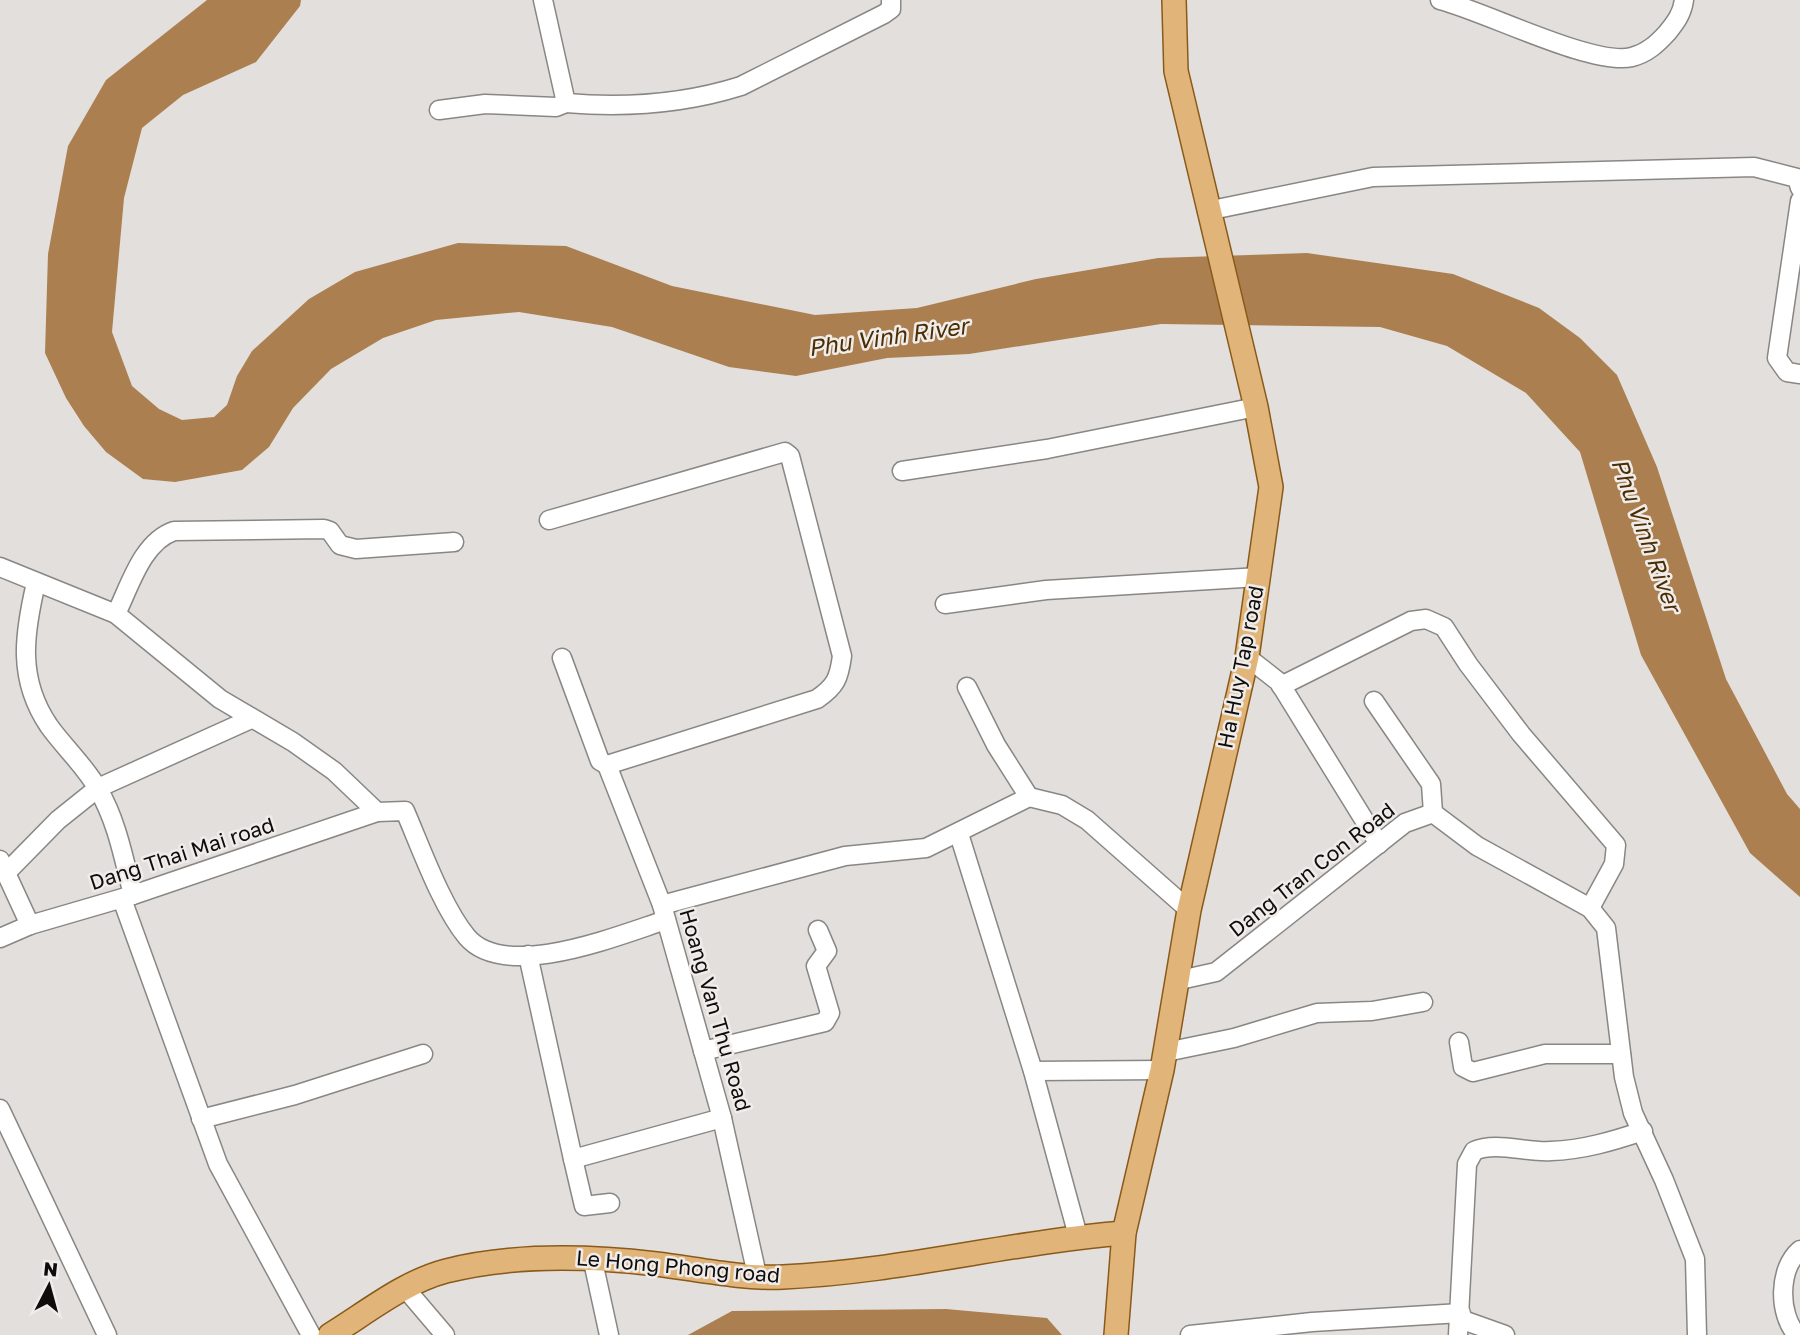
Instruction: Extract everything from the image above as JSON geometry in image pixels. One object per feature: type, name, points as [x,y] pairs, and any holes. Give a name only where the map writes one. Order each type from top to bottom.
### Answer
[{"type":"main road","name":"Ha Huy Tap road","points":[[1116,1335],[1124,1233],[1164,1061],[1180,981],[1189,910],[1247,657],[1271,487],[1256,407],[1215,246],[1176,71],[1174,0]]},
{"type":"main road","name":"Le Hong Phong road","points":[[330,1335],[405,1288],[445,1271],[514,1262],[592,1257],[781,1277],[960,1258],[1078,1237],[1124,1233]]},
{"type":"street","points":[[543,0],[565,103]]},
{"type":"street","points":[[439,110],[485,104],[556,107],[565,103],[603,106],[648,104],[718,93],[741,86],[884,14],[891,9],[891,0]]},
{"type":"street","points":[[1440,0],[1468,7],[1544,38],[1622,59],[1651,49],[1678,19],[1684,0]]},
{"type":"street","points":[[1207,211],[1373,177],[1754,167],[1797,178],[1800,188]]},
{"type":"street","points":[[1800,201],[1777,358],[1787,372],[1800,374]]},
{"type":"street","points":[[902,471],[1047,449],[1256,407]]},
{"type":"street","points":[[550,520],[785,452],[790,456],[838,635],[842,656],[839,678],[832,689],[817,699],[607,765]]},
{"type":"street","points":[[116,614],[155,542],[174,531],[324,529],[330,531],[340,545],[356,549],[454,542]]},
{"type":"street","points":[[0,567],[116,614],[220,699],[293,742],[334,771],[377,812],[405,811],[456,921],[468,939],[488,953],[528,955],[571,950],[664,913],[845,856],[926,848],[1029,797],[1062,805],[1087,820],[1189,910]]},
{"type":"street","points":[[945,604],[1046,590],[1259,577]]},
{"type":"street","points":[[36,583],[27,622],[25,675],[48,724],[98,788],[112,817],[128,897],[218,1164],[311,1335]]},
{"type":"street","points":[[1281,686],[1411,621],[1426,619],[1444,627],[1468,664],[1521,734],[1616,845],[1614,864],[1590,908]]},
{"type":"street","name":"Hoang Van Thu Road","points":[[562,657],[600,761],[607,765],[664,913],[722,1118],[757,1275]]},
{"type":"street","points":[[1247,657],[1269,673],[1281,686],[1379,844]]},
{"type":"street","points":[[967,687],[991,736],[1029,797]]},
{"type":"street","points":[[1374,701],[1431,784],[1433,813],[1477,846],[1590,908],[1605,928],[1621,1054],[1633,1113],[1643,1131],[1695,1259],[1697,1335]]},
{"type":"street","points":[[30,925],[3,867],[98,788],[251,719]]},
{"type":"street","name":"Dang Thai Mai road","points":[[0,938],[30,925],[128,897],[377,812]]},
{"type":"street","name":"Dang Tran Con Road","points":[[1180,981],[1216,972],[1405,823],[1433,813]]},
{"type":"street","points":[[959,834],[1033,1071],[1078,1237]]},
{"type":"street","points":[[703,1051],[825,1022],[830,1013],[816,965],[827,951],[818,930]]},
{"type":"street","points":[[528,955],[584,1206],[610,1203]]},
{"type":"street","points":[[1033,1071],[1164,1061],[1317,1013],[1373,1011],[1423,1002]]},
{"type":"street","points":[[1459,1042],[1464,1067],[1473,1072],[1545,1055],[1621,1054]]},
{"type":"street","points":[[201,1119],[295,1095],[423,1054]]},
{"type":"street","points":[[0,1109],[107,1335]]},
{"type":"street","points":[[573,1159],[722,1118]]},
{"type":"street","points":[[1460,1322],[1467,1164],[1474,1151],[1495,1148],[1552,1151],[1591,1146],[1643,1131]]},
{"type":"street","points":[[1797,1335],[1784,1309],[1784,1289],[1792,1257],[1800,1250]]},
{"type":"street","points":[[592,1257],[609,1335]]},
{"type":"street","points":[[405,1288],[444,1335]]},
{"type":"street","points":[[1190,1335],[1460,1322],[1505,1335]]},
{"type":"water","name":"Phu Vinh River","points":[[207,0],[301,0],[300,6],[256,62],[183,95],[142,128],[124,198],[112,332],[132,386],[159,409],[182,420],[214,417],[227,405],[237,376],[252,351],[309,299],[355,272],[458,243],[566,246],[672,286],[815,315],[917,308],[1036,279],[1158,258],[1307,253],[1453,274],[1539,308],[1580,338],[1617,375],[1657,467],[1726,679],[1787,794],[1800,809],[1800,897],[1750,853],[1641,655],[1580,452],[1526,393],[1447,346],[1380,327],[1161,324],[969,354],[887,358],[796,376],[729,367],[612,327],[519,312],[436,320],[383,338],[331,369],[293,408],[269,447],[242,470],[175,482],[143,479],[106,452],[84,426],[66,398],[45,353],[48,254],[68,146],[106,80]]},
{"type":"water","points":[[946,1309],[1047,1318],[1062,1335],[688,1335],[732,1311]]}]
